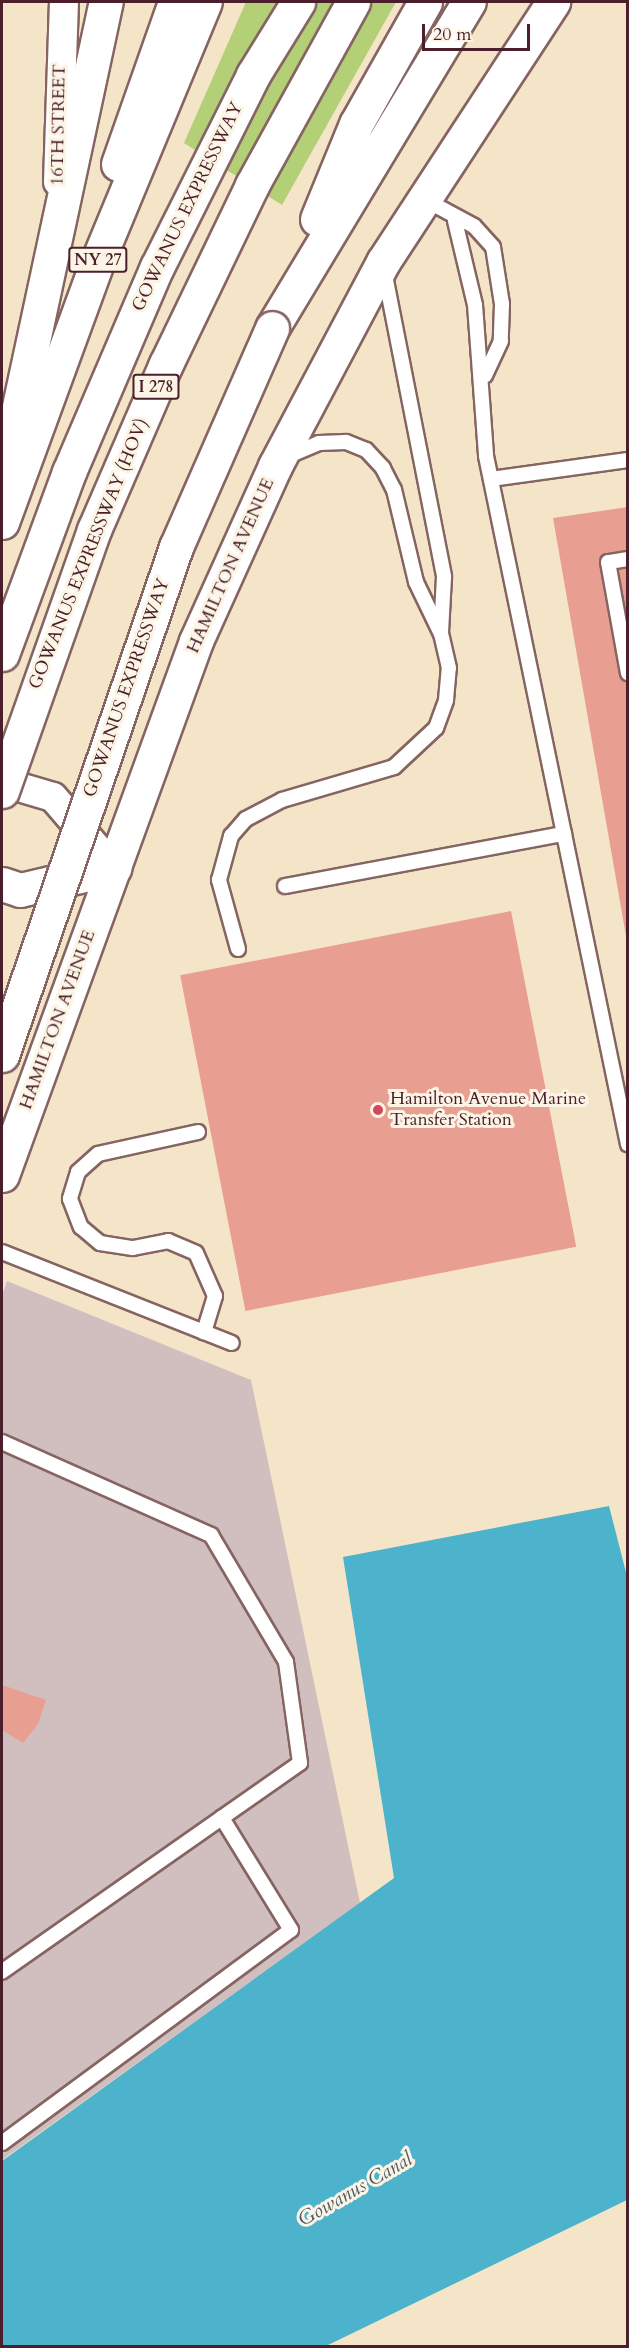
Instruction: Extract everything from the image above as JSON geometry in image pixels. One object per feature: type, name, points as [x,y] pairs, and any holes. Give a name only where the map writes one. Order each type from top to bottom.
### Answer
[{"type":"main road","points":[[6,472],[57,249],[106,2]]},
{"type":"main road","points":[[6,472],[175,2]]},
{"type":"main road","name":"NY 27","points":[[2,522],[98,261],[205,2]]},
{"type":"main road","name":"GOWANUS EXPRESSWAY","points":[[2,654],[69,472],[157,267],[253,75],[298,2]]},
{"type":"main road","name":"GOWANUS EXPRESSWAY (HOV)","points":[[2,791],[94,530],[166,364],[252,185],[353,2]]},
{"type":"main road","points":[[368,133],[426,2]]},
{"type":"main road","points":[[368,133],[468,2]]},
{"type":"main road","name":"HAMILTON AVENUE","points":[[2,1175],[196,641],[275,466],[383,262],[422,198],[553,2]]},
{"type":"main road","name":"GOWANUS EXPRESSWAY","points":[[2,1055],[176,547],[272,328],[368,133]]},
{"type":"main road","points":[[2,884],[20,890],[114,868]]},
{"type":"street","name":"16TH STREET","points":[[57,249],[64,2]]},
{"type":"street","points":[[2,782],[53,798],[114,868]]},
{"type":"lane","points":[[422,198],[455,220],[474,226],[493,247],[502,304],[501,341],[485,378]]},
{"type":"lane","points":[[455,220],[476,305],[485,378],[480,423],[627,1144]]},
{"type":"lane","points":[[383,262],[444,577],[441,634]]},
{"type":"lane","points":[[238,950],[219,880],[231,836],[262,808],[374,776],[416,751],[436,728],[446,700],[448,668],[441,634],[416,582],[394,490],[366,450],[319,442],[275,466]]},
{"type":"lane","points":[[491,479],[627,460]]},
{"type":"lane","points":[[627,559],[608,562],[627,673]]},
{"type":"lane","points":[[285,886],[564,834]]},
{"type":"lane","points":[[198,1132],[98,1154],[78,1172],[70,1199],[81,1227],[100,1243],[133,1248],[168,1241],[196,1253],[215,1296],[204,1332]]},
{"type":"lane","points":[[2,1252],[232,1343]]},
{"type":"lane","points":[[2,1442],[211,1535],[286,1662],[300,1763],[2,1972]]},
{"type":"lane","points":[[2,2142],[291,1930],[222,1818]]},
{"type":"shaded area","points":[[7,1281],[251,1380],[360,1903],[2,2160],[2,1296]]},
{"type":"green space","points":[[246,2],[396,2],[282,205],[184,143]]},
{"type":"water","name":"Gowanus Canal","points":[[609,1506],[628,1580],[627,2200],[326,2346],[2,2346],[2,2161],[394,1878],[343,1557]]},
{"type":"building","points":[[628,507],[628,936],[626,936],[553,518]]},
{"type":"building","name":"Hamilton Avenue Marine Transfer Station","points":[[511,911],[576,1247],[245,1311],[180,975]]},
{"type":"building","points":[[2,1685],[46,1700],[38,1724],[23,1743],[2,1730]]},
{"type":"place","name":"Hamilton Avenue Marine Transfer Station","points":[[378,1110]]}]
